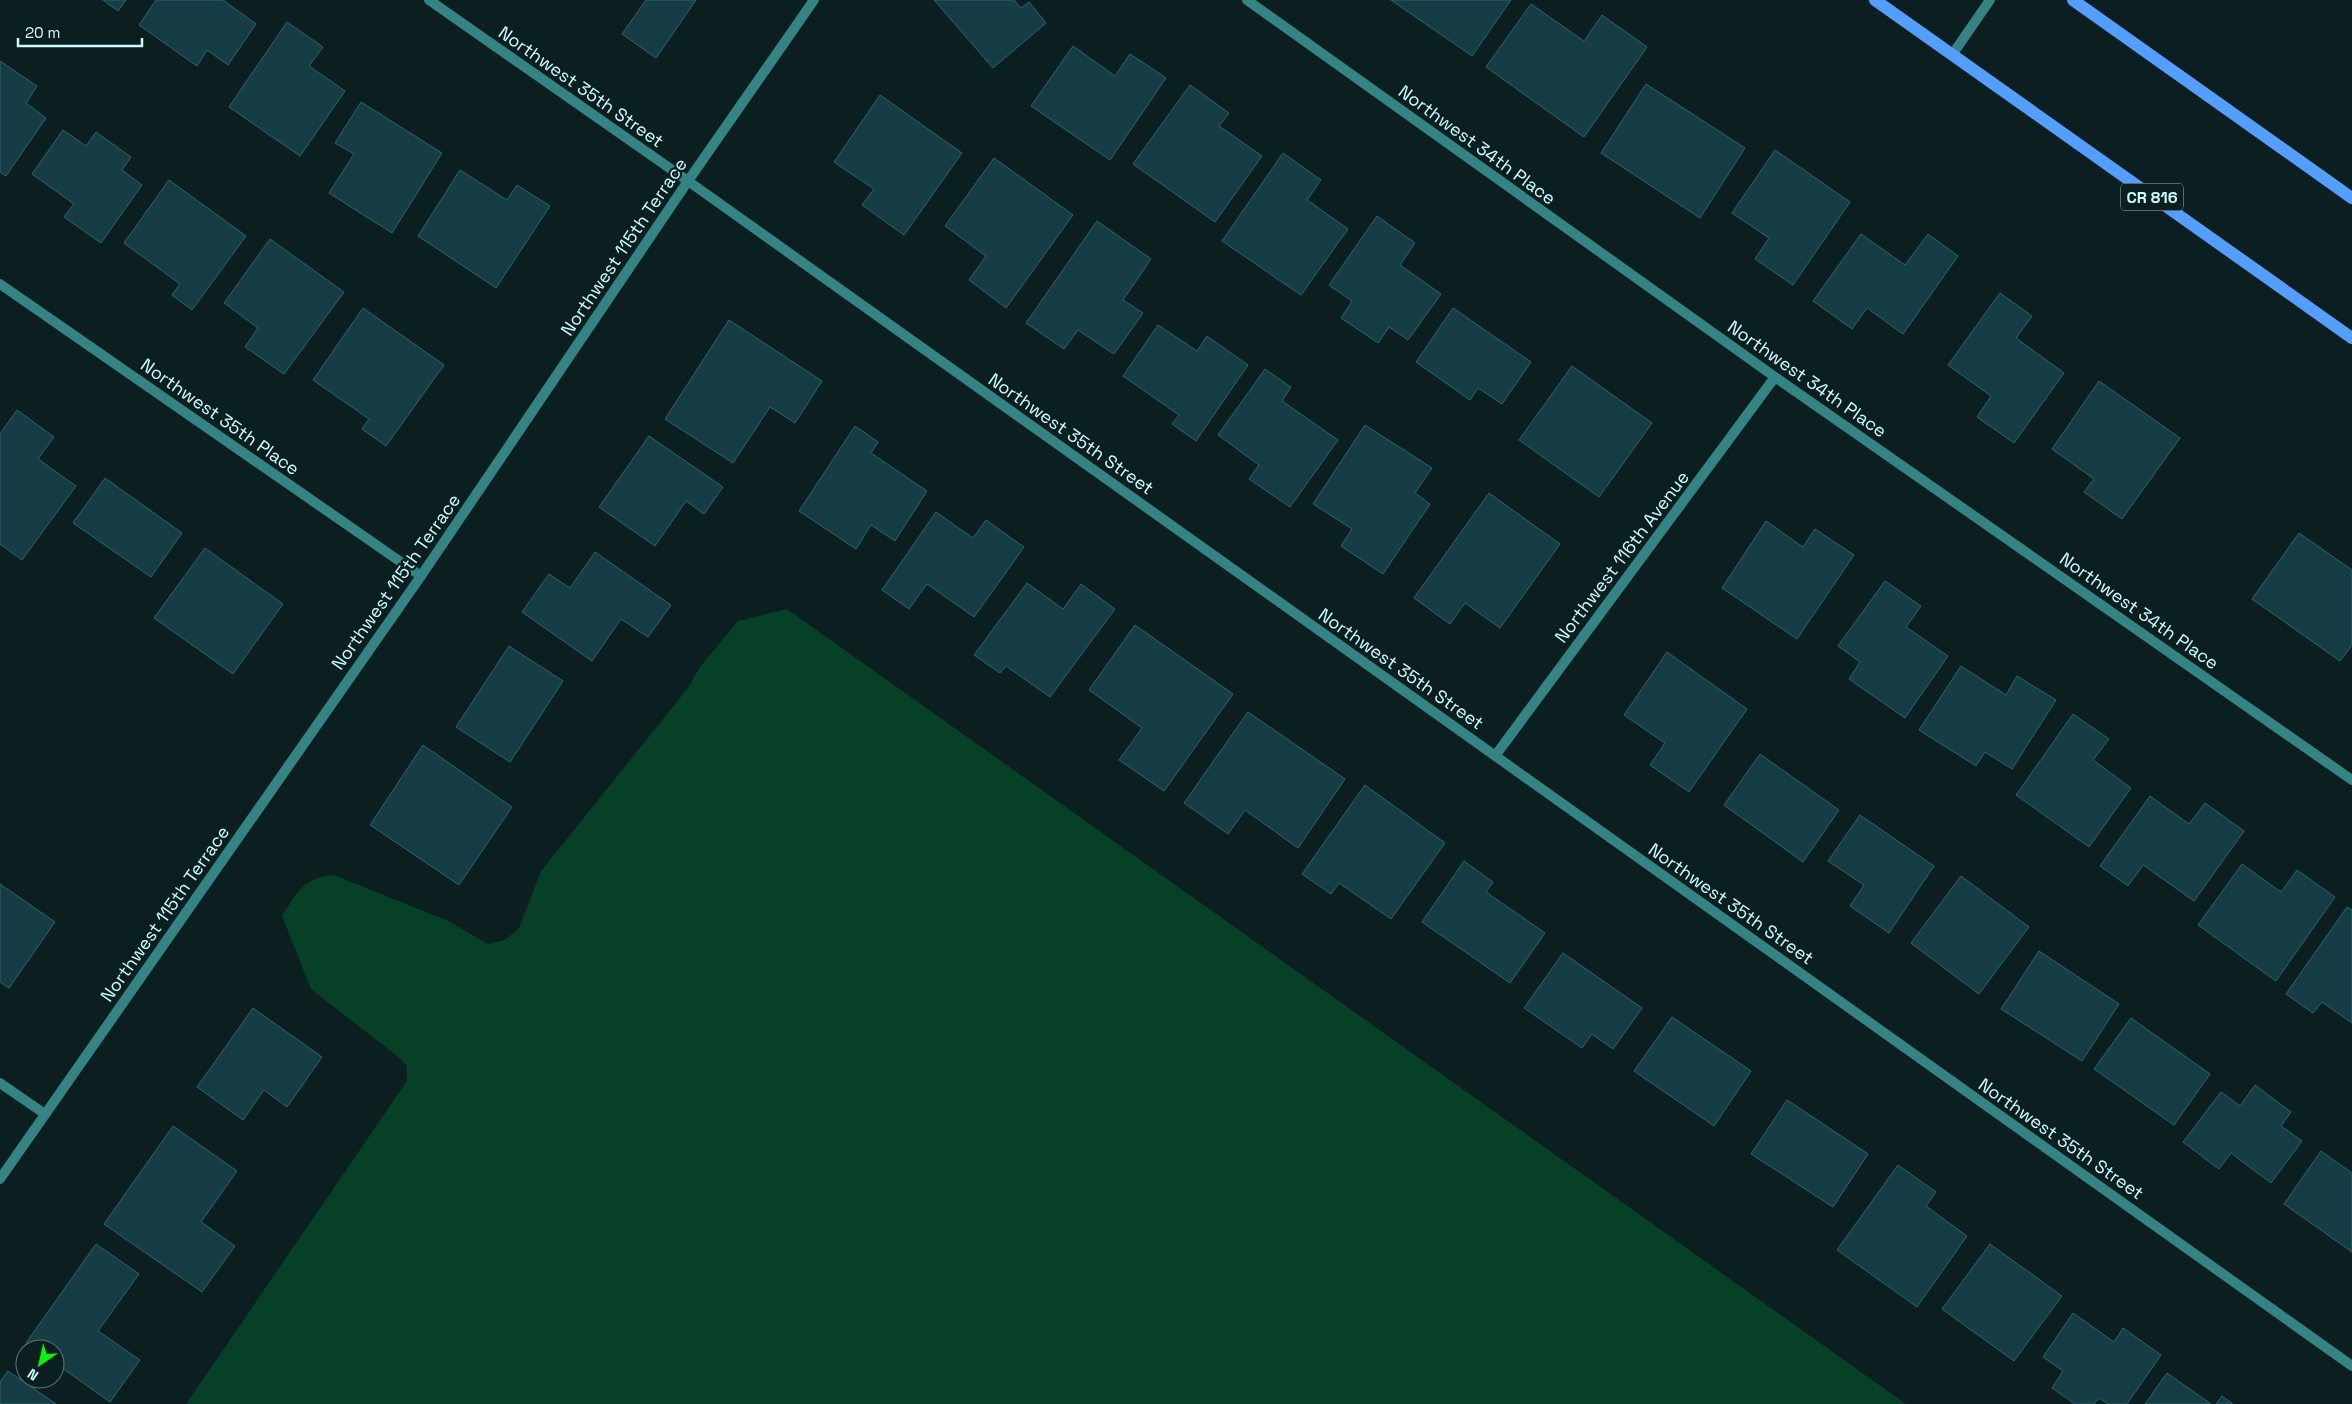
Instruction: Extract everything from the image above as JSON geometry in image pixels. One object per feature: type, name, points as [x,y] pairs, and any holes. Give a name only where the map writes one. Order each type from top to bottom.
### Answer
[{"type":"main road","name":"CR 816","points":[[1875,0],[2352,338]]},
{"type":"main road","points":[[2073,0],[2352,198]]},
{"type":"street","name":"Northwest 35th Street","points":[[429,0],[688,181],[2352,1366]]},
{"type":"street","name":"Northwest 115th Terrace","points":[[0,1179],[420,576],[688,181],[814,0]]},
{"type":"street","name":"Northwest 34th Place","points":[[1247,0],[1775,377],[2352,780]]},
{"type":"street","points":[[1952,55],[1990,0]]},
{"type":"street","name":"Northwest 35th Place","points":[[0,284],[420,576]]},
{"type":"street","name":"Northwest 116th Avenue","points":[[1495,756],[1775,377]]},
{"type":"street","points":[[0,1083],[45,1114]]},
{"type":"shaded area","points":[[787,609],[1906,1404],[186,1404],[407,1081],[407,1066],[401,1059],[311,989],[282,916],[297,893],[315,879],[334,875],[448,921],[488,944],[505,940],[519,928],[541,871],[688,688],[700,667],[738,621]]},
{"type":"building","points":[[103,0],[126,0],[118,11]]},
{"type":"building","points":[[156,0],[223,0],[256,24],[228,65],[207,50],[197,66],[139,25]]},
{"type":"building","points":[[646,0],[696,0],[656,58],[622,34]]},
{"type":"building","points":[[934,0],[1014,0],[1021,8],[1029,2],[1046,23],[993,68]]},
{"type":"building","points":[[1391,0],[1511,0],[1472,56]]},
{"type":"building","points":[[1531,4],[1584,41],[1602,15],[1647,47],[1584,137],[1486,67]]},
{"type":"building","points":[[287,22],[323,47],[309,66],[345,91],[300,156],[229,107]]},
{"type":"building","points":[[1073,46],[1115,76],[1130,54],[1166,78],[1110,160],[1031,106]]},
{"type":"building","points":[[0,61],[37,86],[26,103],[46,118],[6,176],[0,172]]},
{"type":"building","points":[[1646,84],[1745,148],[1700,218],[1601,153]]},
{"type":"building","points":[[1190,85],[1229,113],[1219,126],[1262,156],[1215,222],[1133,164]]},
{"type":"building","points":[[880,95],[962,153],[904,235],[862,205],[874,189],[834,162]]},
{"type":"building","points":[[361,102],[442,153],[392,233],[329,193],[354,154],[335,143]]},
{"type":"building","points":[[63,130],[86,146],[96,132],[131,157],[122,170],[142,185],[101,243],[64,217],[74,204],[32,174]]},
{"type":"building","points":[[1775,150],[1850,202],[1793,285],[1755,259],[1769,238],[1732,213]]},
{"type":"building","points":[[1283,153],[1321,180],[1307,200],[1348,229],[1301,295],[1222,241]]},
{"type":"building","points":[[994,158],[1073,215],[1006,308],[969,280],[986,256],[945,226]]},
{"type":"building","points":[[460,170],[507,200],[517,185],[550,206],[496,288],[418,236]]},
{"type":"building","points":[[169,180],[246,236],[192,310],[172,295],[180,284],[124,243]]},
{"type":"building","points":[[1377,216],[1415,243],[1400,265],[1441,294],[1408,340],[1389,327],[1378,343],[1341,318],[1352,301],[1329,285]]},
{"type":"building","points":[[1097,221],[1151,259],[1123,300],[1143,313],[1114,354],[1078,330],[1064,349],[1026,323]]},
{"type":"building","points":[[1861,234],[1905,265],[1928,234],[1958,256],[1903,334],[1867,308],[1852,329],[1813,301]]},
{"type":"building","points":[[270,239],[344,292],[284,374],[245,347],[258,328],[224,303]]},
{"type":"building","points":[[2000,293],[2032,316],[2016,338],[2064,373],[2014,443],[1977,417],[1991,396],[1948,365]]},
{"type":"building","points":[[363,308],[444,365],[386,446],[362,429],[369,419],[313,380]]},
{"type":"building","points":[[1453,308],[1531,362],[1502,404],[1478,388],[1470,400],[1416,362]]},
{"type":"building","points":[[729,320],[822,381],[795,423],[770,407],[733,463],[665,419]]},
{"type":"building","points":[[1158,325],[1197,351],[1207,336],[1248,365],[1196,441],[1172,424],[1179,415],[1123,376]]},
{"type":"building","points":[[1572,366],[1652,423],[1599,497],[1519,440]]},
{"type":"building","points":[[1265,369],[1291,387],[1282,401],[1338,440],[1290,507],[1249,479],[1259,465],[1218,435]]},
{"type":"building","points":[[2099,381],[2180,438],[2122,519],[2084,492],[2094,479],[2052,449]]},
{"type":"building","points":[[17,410],[54,437],[38,459],[76,486],[22,560],[0,544],[0,434]]},
{"type":"building","points":[[1365,425],[1432,468],[1415,493],[1430,504],[1383,574],[1341,546],[1352,529],[1313,504]]},
{"type":"building","points":[[855,426],[878,442],[871,453],[927,491],[895,541],[871,525],[856,549],[799,511]]},
{"type":"building","points":[[649,436],[723,487],[704,514],[686,501],[655,546],[599,507]]},
{"type":"building","points":[[105,478],[182,533],[151,577],[73,523]]},
{"type":"building","points":[[1489,493],[1560,544],[1500,628],[1465,603],[1450,624],[1414,598]]},
{"type":"building","points":[[936,512],[973,538],[986,520],[1024,547],[974,617],[927,584],[909,609],[882,590]]},
{"type":"building","points":[[1766,521],[1803,547],[1815,529],[1854,555],[1797,639],[1722,588]]},
{"type":"building","points":[[2299,533],[2352,570],[2352,645],[2340,661],[2252,599]]},
{"type":"building","points":[[205,548],[283,604],[233,674],[154,618]]},
{"type":"building","points":[[595,552],[671,605],[648,637],[621,619],[592,661],[522,612],[549,574],[570,588]]},
{"type":"building","points":[[1885,581],[1921,606],[1906,627],[1948,656],[1905,718],[1849,679],[1860,662],[1838,646]]},
{"type":"building","points":[[1027,583],[1063,609],[1081,584],[1115,609],[1050,697],[1006,666],[1000,673],[974,655]]},
{"type":"building","points":[[1135,625],[1233,694],[1164,791],[1119,760],[1142,728],[1089,690]]},
{"type":"building","points":[[509,646],[563,681],[510,762],[456,727]]},
{"type":"building","points":[[1667,652],[1747,709],[1689,792],[1650,765],[1665,743],[1624,715]]},
{"type":"building","points":[[1961,666],[2006,695],[2017,676],[2056,700],[2012,769],[1985,752],[1976,766],[1919,730]]},
{"type":"building","points":[[1248,712],[1345,779],[1298,848],[1245,810],[1228,834],[1184,803]]},
{"type":"building","points":[[2073,714],[2109,739],[2093,760],[2131,788],[2089,847],[2016,795]]},
{"type":"building","points":[[423,745],[512,807],[459,885],[370,825]]},
{"type":"building","points":[[1760,754],[1839,810],[1803,862],[1724,805]]},
{"type":"building","points":[[1365,785],[1445,843],[1391,919],[1339,883],[1331,894],[1302,874]]},
{"type":"building","points":[[2150,796],[2189,824],[2205,803],[2244,831],[2194,901],[2143,865],[2128,886],[2100,866]]},
{"type":"building","points":[[1860,815],[1934,866],[1889,933],[1850,906],[1864,885],[1828,861]]},
{"type":"building","points":[[1464,861],[1493,882],[1486,892],[1545,933],[1510,983],[1422,922]]},
{"type":"building","points":[[2242,864],[2281,892],[2297,870],[2335,897],[2276,981],[2198,925]]},
{"type":"building","points":[[1961,876],[2029,927],[1979,994],[1911,943]]},
{"type":"building","points":[[0,884],[55,922],[9,988],[0,982]]},
{"type":"building","points":[[2347,907],[2352,910],[2352,1023],[2322,1002],[2313,1013],[2286,994]]},
{"type":"building","points":[[2039,951],[2119,1004],[2082,1061],[2001,1009]]},
{"type":"building","points":[[1563,953],[1642,1008],[1613,1049],[1592,1034],[1582,1048],[1524,1008]]},
{"type":"building","points":[[253,1008],[322,1057],[287,1107],[264,1090],[243,1120],[197,1087]]},
{"type":"building","points":[[1672,1017],[1751,1071],[1714,1126],[1634,1071]]},
{"type":"building","points":[[2131,1018],[2210,1074],[2174,1125],[2094,1069]]},
{"type":"building","points":[[2255,1085],[2291,1112],[2281,1126],[2302,1141],[2271,1183],[2231,1153],[2219,1169],[2183,1142],[2221,1092],[2240,1106]]},
{"type":"building","points":[[1787,1100],[1868,1154],[1833,1207],[1751,1154]]},
{"type":"building","points":[[173,1126],[237,1171],[201,1222],[235,1246],[202,1292],[104,1224]]},
{"type":"building","points":[[2321,1151],[2352,1173],[2352,1252],[2284,1204]]},
{"type":"building","points":[[1898,1165],[1936,1192],[1926,1206],[1967,1236],[1917,1307],[1837,1250]]},
{"type":"building","points":[[96,1244],[139,1274],[98,1331],[140,1360],[110,1402],[65,1370],[65,1339],[29,1339]]},
{"type":"building","points":[[1990,1244],[2062,1296],[2014,1361],[1942,1309]]},
{"type":"building","points":[[2073,1313],[2114,1342],[2123,1328],[2161,1355],[2127,1404],[2108,1404],[2099,1398],[2094,1404],[2075,1404],[2052,1388],[2063,1371],[2043,1357]]},
{"type":"building","points":[[8,1371],[15,1376],[15,1389],[34,1389],[56,1404],[0,1404],[0,1382]]},
{"type":"building","points":[[2167,1373],[2211,1404],[2145,1404]]},
{"type":"building","points":[[2222,1396],[2233,1404],[2216,1404]]}]
